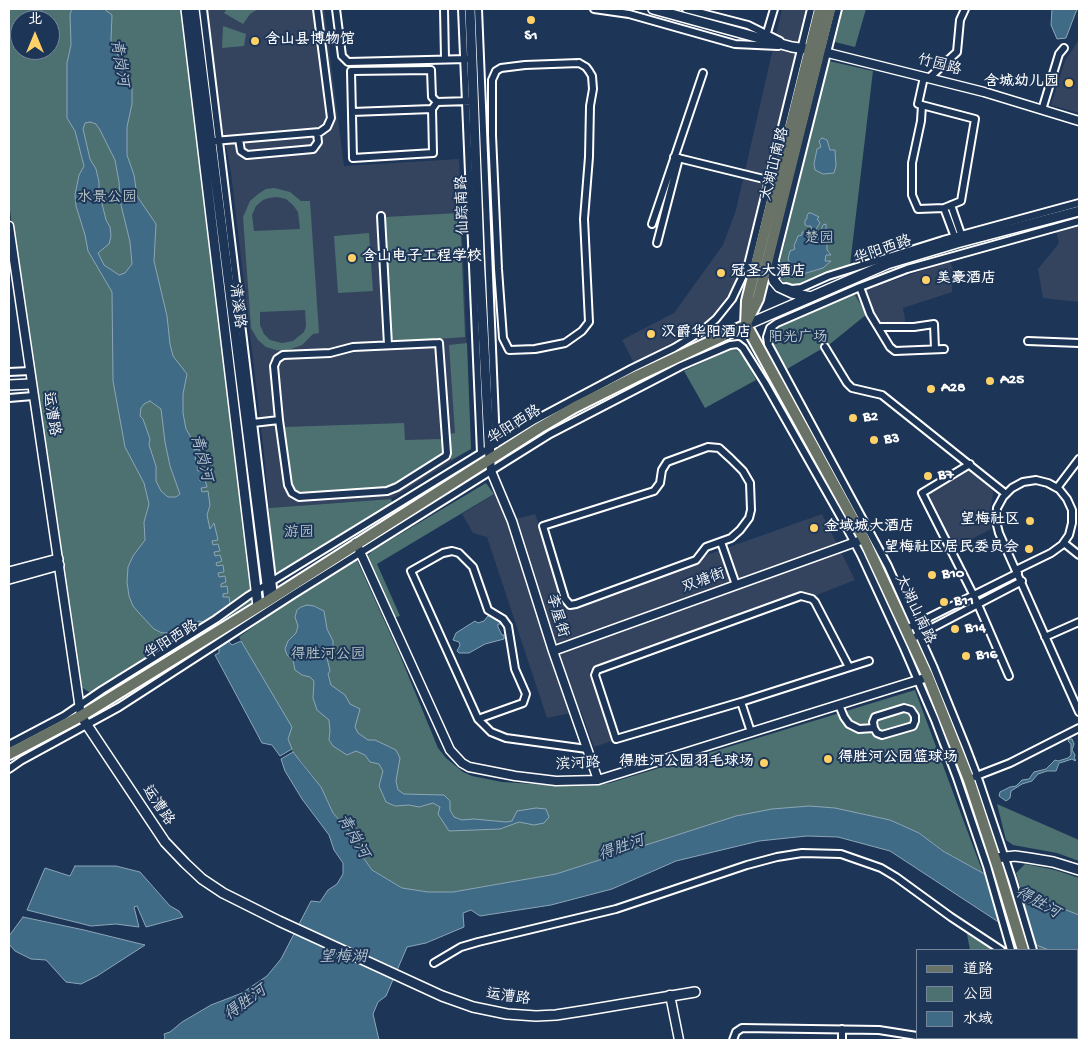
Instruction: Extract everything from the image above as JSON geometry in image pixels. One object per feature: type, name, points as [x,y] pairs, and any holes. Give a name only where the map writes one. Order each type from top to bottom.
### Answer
[{"type":"main road","name":"清溪路","points":[[186,9],[210,141]]},
{"type":"main road","name":"清溪路","points":[[194,9],[210,141],[238,431],[258,606]]},
{"type":"main road","name":"仙踪南路","points":[[470,9],[468,59],[470,101],[483,227],[489,451]]},
{"type":"main road","points":[[653,9],[810,49]]},
{"type":"main road","name":"太湖山南路","points":[[820,9],[747,301],[746,324],[859,540],[915,637],[923,679],[973,778],[999,861],[1022,949]]},
{"type":"main road","name":"太湖山南路","points":[[810,49],[830,9]]},
{"type":"main road","name":"太湖山南路","points":[[746,324],[757,303],[767,260],[777,182]]},
{"type":"main road","name":"华阳西路","points":[[9,754],[80,711],[225,633],[258,606],[358,548],[489,451],[539,428],[576,407],[746,324],[887,264],[959,239],[1079,211]]},
{"type":"main road","points":[[767,260],[774,281],[779,287],[792,293],[811,297]]},
{"type":"main road","name":"清溪路","points":[[223,280],[250,426],[271,598]]},
{"type":"main road","points":[[9,386],[31,384]]},
{"type":"main road","points":[[238,431],[250,426]]},
{"type":"main road","points":[[9,572],[59,562]]},
{"type":"main road","points":[[9,579],[59,562]]},
{"type":"main road","name":"运漕路","points":[[80,711],[166,842],[184,863],[202,879],[224,893],[279,922],[442,996],[473,1007],[507,1014],[536,1016],[588,1010],[696,992]]},
{"type":"main road","points":[[999,861],[1037,859],[1079,870]]},
{"type":"street","points":[[203,9],[210,141],[250,426],[279,420]]},
{"type":"street","points":[[210,141],[317,133],[327,128],[331,118],[317,9]]},
{"type":"street","points":[[336,9],[342,56],[348,62],[468,59],[462,9]]},
{"type":"street","points":[[444,9],[446,59]]},
{"type":"street","points":[[478,9],[483,227],[496,226]]},
{"type":"street","points":[[594,9],[629,14],[735,44],[810,49]]},
{"type":"street","points":[[686,9],[748,25],[810,49]]},
{"type":"street","points":[[766,39],[774,9]]},
{"type":"street","points":[[811,9],[810,49],[776,260],[775,271],[778,280],[782,284],[792,289],[801,288],[828,276],[1079,203]]},
{"type":"street","points":[[9,745],[64,716],[80,711],[256,591],[594,388],[674,348],[716,319],[732,299],[743,278],[777,182],[810,49],[838,9]]},
{"type":"street","points":[[922,105],[921,121],[912,163],[912,195],[918,209],[948,207],[961,201],[975,119],[922,105],[918,104],[927,78],[947,63],[957,52],[960,20],[964,9]]},
{"type":"street","points":[[1042,110],[1059,54],[1064,48]]},
{"type":"street","name":"竹园路","points":[[810,49],[927,78],[1079,121]]},
{"type":"street","points":[[583,64],[592,76],[593,89],[590,106],[589,157],[584,218],[588,324],[582,331],[564,343],[535,349],[509,350],[503,338],[497,254],[492,136],[493,75],[501,68],[525,65],[583,64]]},
{"type":"street","points":[[437,102],[432,109],[433,153],[353,158],[351,71],[431,70],[432,97],[437,102],[470,101],[489,451]]},
{"type":"street","points":[[652,224],[703,73]]},
{"type":"street","points":[[352,112],[432,109]]},
{"type":"street","points":[[239,139],[241,151],[247,155],[313,149],[318,142],[317,133]]},
{"type":"street","points":[[676,157],[777,182]]},
{"type":"street","points":[[657,243],[676,157]]},
{"type":"street","points":[[948,207],[959,239]]},
{"type":"street","points":[[381,216],[388,345]]},
{"type":"street","points":[[1079,221],[907,270],[860,287],[777,323],[768,332],[767,341],[867,526],[910,627],[974,595],[1017,572],[1052,553],[1069,535],[1072,523],[1072,510],[1067,499],[1057,488],[1048,483],[1036,480],[1023,482],[1006,494],[997,508],[996,521],[999,533],[1017,572],[1022,582],[1079,712]]},
{"type":"street","name":"运漕路","points":[[9,226],[12,267],[30,371],[80,711]]},
{"type":"street","points":[[484,255],[497,254]]},
{"type":"street","points":[[860,287],[870,314],[895,351],[944,349]]},
{"type":"street","points":[[878,327],[914,327],[934,324],[936,349]]},
{"type":"street","points":[[1028,341],[1079,343]]},
{"type":"street","points":[[440,343],[447,452],[442,459],[390,490],[299,497],[292,493],[288,485],[279,420],[274,366],[280,357],[330,353],[353,347],[440,343]]},
{"type":"street","points":[[225,633],[358,548],[491,471],[550,434],[681,366],[730,345],[738,344],[765,384],[859,540],[923,679],[987,866],[1011,949]]},
{"type":"street","points":[[825,347],[852,388],[882,394],[1006,494]]},
{"type":"street","points":[[9,372],[30,371]]},
{"type":"street","points":[[9,398],[33,396]]},
{"type":"street","points":[[708,447],[719,448],[732,459],[743,471],[750,483],[751,510],[749,518],[731,538],[721,542],[706,547],[696,560],[570,604],[564,599],[543,526],[654,491],[660,484],[662,470],[667,462],[708,447]]},
{"type":"street","name":"李屋街","points":[[489,451],[491,471],[512,521],[553,651],[598,780]]},
{"type":"street","points":[[1057,488],[1079,459]]},
{"type":"street","points":[[970,464],[922,493],[974,595],[1009,676]]},
{"type":"street","name":"双塘街","points":[[553,651],[859,540]]},
{"type":"street","points":[[721,542],[736,585]]},
{"type":"street","points":[[1064,542],[1079,555]]},
{"type":"street","name":"滨河路","points":[[358,548],[450,750],[462,763],[470,767],[515,776],[556,781],[598,780],[923,679]]},
{"type":"street","points":[[478,720],[522,703],[526,694],[515,669],[508,626],[503,620],[488,610],[473,567],[459,553],[452,551],[443,553],[411,571],[478,720],[491,732],[506,738],[587,749]]},
{"type":"street","points":[[1022,582],[915,637],[957,723],[973,778],[1010,763],[1079,728]]},
{"type":"street","points":[[849,667],[815,602],[812,599],[801,596],[598,670],[595,675],[616,739],[869,661]]},
{"type":"street","points":[[1045,637],[1079,622]]},
{"type":"street","points":[[9,769],[119,707],[212,640]]},
{"type":"street","points":[[741,702],[751,732]]},
{"type":"street","points":[[839,705],[849,724],[859,729],[874,728]]},
{"type":"street","points":[[904,708],[911,710],[915,716],[913,726],[882,735],[877,733],[874,728],[873,722],[875,717],[904,708]]},
{"type":"street","points":[[434,963],[456,950],[478,942],[616,908],[747,865],[802,853],[841,854],[881,868],[999,949]]},
{"type":"street","points":[[999,861],[1012,879],[1032,949]]},
{"type":"street","points":[[670,996],[679,1040]]},
{"type":"street","points":[[733,1040],[736,1032],[742,1028],[878,1030],[916,1036]]},
{"type":"street","points":[[842,1029],[842,1040]]},
{"type":"shaded area","name":"含山电子工程学校","points":[[207,9],[324,9],[344,166],[459,159],[471,449],[391,499],[269,508],[231,173],[220,114]]},
{"type":"shaded area","points":[[782,9],[808,9],[749,250],[735,288],[713,317],[687,334],[634,363],[622,340],[674,313],[723,245],[736,210]]},
{"type":"shaded area","name":"含城幼儿园","points":[[1079,39],[1079,113],[1051,105],[1065,61]]},
{"type":"shaded area","points":[[1079,226],[1079,302],[1043,298],[1038,269],[1059,243],[1056,231]]},
{"type":"shaded area","points":[[950,261],[953,269],[952,292],[903,308],[906,325],[874,326],[854,294]]},
{"type":"shaded area","points":[[968,468],[993,491],[989,514],[991,529],[953,549],[926,494],[954,477],[963,469]]},
{"type":"shaded area","points":[[496,493],[507,521],[535,514],[567,599],[575,602],[822,514],[855,580],[814,596],[805,592],[589,671],[612,741],[594,747],[581,711],[547,718],[487,537],[473,533],[462,514]]},
{"type":"green space","name":"水景公园","points":[[9,9],[182,9],[253,592],[252,602],[174,649],[105,695],[91,693],[81,687],[9,203]]},
{"type":"green space","points":[[227,9],[258,9],[250,14],[243,24],[224,13]]},
{"type":"green space","points":[[843,9],[866,9],[855,47],[835,42]]},
{"type":"green space","points":[[223,26],[246,34],[244,46],[222,48]]},
{"type":"green space","name":"楚园","points":[[829,61],[873,71],[850,265],[801,286],[793,287],[781,280],[778,276],[778,270]]},
{"type":"green space","points":[[274,188],[290,192],[301,201],[310,201],[319,333],[313,334],[302,345],[285,351],[266,347],[258,340],[251,328],[243,217],[250,201],[266,189]],"holes":[[[269,198],[286,199],[293,205],[298,212],[300,229],[254,231],[252,215],[256,206]],[[305,310],[306,326],[304,332],[293,341],[282,343],[270,340],[264,334],[260,325],[260,312]]]},
{"type":"green space","points":[[460,213],[465,337],[396,342],[390,337],[385,217]]},
{"type":"green space","points":[[369,233],[373,291],[338,293],[334,236]]},
{"type":"green space","name":"阳光广场","points":[[854,294],[867,314],[830,344],[787,369],[769,341],[771,331],[778,325]]},
{"type":"green space","points":[[467,343],[471,449],[451,460],[449,434],[455,433],[449,345]]},
{"type":"green space","points":[[731,349],[742,352],[756,380],[705,408],[684,371]]},
{"type":"green space","points":[[404,423],[405,440],[443,439],[443,453],[442,456],[388,489],[300,496],[296,494],[290,485],[284,427]]},
{"type":"green space","points":[[486,483],[494,494],[377,564],[400,616],[393,618],[366,558],[372,551]]},
{"type":"green space","name":"游园","points":[[391,499],[393,504],[282,573],[277,572],[273,567],[269,508]]},
{"type":"green space","name":"得胜河公园","points":[[350,557],[357,560],[399,653],[438,748],[446,758],[463,772],[472,776],[502,782],[565,786],[599,785],[915,690],[983,873],[943,851],[919,833],[890,820],[638,847],[556,874],[453,892],[428,892],[402,888],[372,870],[353,843],[350,832],[333,813],[321,787],[295,756],[288,743],[289,733],[239,637]]},
{"type":"green space","points":[[997,804],[1079,840],[1079,861],[1057,853],[1013,845],[1006,840]]},
{"type":"green space","points":[[1025,864],[1055,870],[1079,878],[1079,990],[1078,949],[1039,949],[1016,873]]},
{"type":"green space","points":[[966,929],[994,949],[970,949]]},
{"type":"water","name":"青岗河","points":[[72,9],[104,9],[112,15],[111,40],[132,86],[132,104],[127,127],[127,155],[134,175],[137,196],[156,224],[154,261],[167,316],[170,344],[173,356],[187,374],[183,394],[183,413],[186,429],[196,446],[193,446],[194,450],[199,449],[200,456],[195,457],[196,461],[201,460],[203,466],[197,467],[198,471],[203,470],[205,477],[199,478],[200,481],[205,480],[207,487],[201,488],[202,492],[208,491],[210,505],[207,515],[210,529],[214,523],[218,540],[212,541],[213,545],[218,544],[220,551],[214,552],[215,556],[220,555],[222,561],[216,563],[217,566],[223,565],[224,572],[218,573],[219,577],[225,576],[226,582],[221,584],[221,587],[227,586],[228,593],[223,594],[223,597],[229,597],[230,603],[227,607],[213,615],[213,618],[232,645],[241,641],[292,727],[288,739],[292,749],[280,756],[272,745],[262,743],[215,655],[219,653],[219,649],[205,623],[199,621],[181,632],[162,633],[154,629],[139,613],[133,606],[129,596],[127,582],[128,567],[133,556],[145,540],[144,522],[149,504],[144,483],[125,447],[113,381],[112,292],[88,251],[76,206],[75,195],[79,175],[84,166],[75,131],[67,118],[67,63],[71,45],[70,14]],"holes":[[[85,123],[96,124],[100,130],[115,160],[121,205],[130,242],[132,264],[125,273],[119,275],[104,265],[98,253],[109,244],[111,236],[99,191],[96,169],[90,159],[83,129]],[[150,401],[161,409],[170,466],[180,494],[176,497],[168,497],[161,491],[156,481],[156,466],[149,445],[150,439],[143,419],[140,416],[141,408]]]},
{"type":"water","points":[[1052,9],[1077,9],[1066,38],[1057,39],[1051,25]]},
{"type":"water","points":[[822,138],[827,140],[830,150],[835,150],[836,166],[834,173],[823,174],[815,170],[814,164],[817,149],[821,147],[819,141]]},
{"type":"water","points":[[809,213],[819,217],[817,219],[820,223],[816,229],[818,231],[826,224],[826,236],[829,236],[832,240],[829,239],[827,241],[827,250],[831,255],[826,255],[825,261],[831,261],[823,268],[803,274],[794,272],[788,259],[790,251],[795,249],[794,246],[798,236],[802,235],[802,232],[806,232],[808,238],[812,234],[811,226],[805,225],[805,220]]},
{"type":"water","points":[[307,605],[324,611],[327,629],[333,641],[333,648],[327,654],[330,671],[328,674],[331,685],[345,695],[350,704],[360,709],[355,727],[358,733],[368,740],[375,740],[396,750],[400,758],[396,781],[398,790],[404,794],[444,795],[450,801],[450,810],[454,817],[462,820],[474,819],[506,822],[512,821],[517,811],[536,808],[546,809],[549,817],[544,823],[534,825],[519,822],[500,829],[449,831],[438,814],[440,807],[433,803],[419,807],[409,805],[395,806],[386,802],[379,786],[383,771],[379,764],[370,762],[365,755],[356,751],[347,755],[333,746],[329,740],[329,720],[317,710],[313,698],[314,681],[295,670],[293,660],[287,655],[285,649],[288,641],[296,633],[298,626],[295,617],[297,610]]},
{"type":"water","points":[[488,616],[501,622],[501,624],[498,624],[498,627],[502,635],[504,635],[504,639],[485,644],[469,653],[459,653],[457,651],[460,645],[459,642],[453,640],[456,633],[475,621],[478,623],[484,621]]},
{"type":"water","points":[[1069,739],[1072,739],[1074,744],[1072,750],[1075,755],[1075,761],[1072,759],[1059,763],[1056,771],[1038,774],[1032,781],[1022,784],[1011,791],[1010,798],[1006,801],[999,796],[1000,792],[1016,786],[1022,780],[1029,779],[1034,772],[1046,769],[1055,760],[1068,758],[1071,755]]},
{"type":"water","points":[[293,752],[321,787],[333,813],[350,832],[353,843],[372,870],[402,888],[428,892],[453,892],[556,874],[736,816],[772,809],[809,806],[835,808],[890,820],[919,833],[943,851],[979,871],[1030,896],[1079,915],[1079,963],[1078,949],[1046,949],[1029,942],[890,851],[838,837],[807,836],[759,841],[676,861],[612,889],[551,905],[480,916],[471,910],[463,913],[464,927],[426,943],[407,947],[386,996],[378,1002],[373,1014],[379,1040],[163,1040],[165,1038],[164,1034],[170,1032],[182,1022],[211,1005],[242,993],[267,976],[281,959],[311,901],[320,902],[328,890],[337,884],[343,874],[343,863],[334,850],[329,835],[302,799],[285,771],[281,759]]},
{"type":"water","points":[[75,866],[116,866],[140,872],[170,906],[179,911],[183,917],[146,927],[137,906],[134,907],[139,927],[116,924],[91,926],[27,910],[45,868],[70,876]]},
{"type":"water","points":[[23,917],[145,945],[81,984],[66,982],[46,960],[31,959],[15,951],[9,944],[9,936]]},
{"type":"place","name":"S1","points":[[531,20]]},
{"type":"place","name":"含山县博物馆","points":[[255,41]]},
{"type":"place","name":"含城幼儿园","points":[[1069,83]]},
{"type":"place","name":"含山电子工程学校","points":[[352,258]]},
{"type":"place","name":"冠圣大酒店","points":[[721,273]]},
{"type":"place","name":"美豪酒店","points":[[926,280]]},
{"type":"place","name":"汉爵华阳酒店","points":[[651,334]]},
{"type":"place","name":"A25","points":[[990,381]]},
{"type":"place","name":"A28","points":[[931,389]]},
{"type":"place","name":"B2","points":[[853,418]]},
{"type":"place","name":"B3","points":[[874,440]]},
{"type":"place","name":"B7","points":[[928,476]]},
{"type":"place","name":"望梅社区","points":[[1030,521]]},
{"type":"place","name":"金域城大酒店","points":[[814,528]]},
{"type":"place","name":"望梅社区居民委员会","points":[[1029,549]]},
{"type":"place","name":"B10","points":[[932,575]]},
{"type":"place","name":"B11","points":[[944,602]]},
{"type":"place","name":"B14","points":[[955,629]]},
{"type":"place","name":"B16","points":[[966,656]]},
{"type":"place","name":"得胜河公园篮球场","points":[[828,759]]},
{"type":"place","name":"得胜河公园羽毛球场","points":[[764,763]]},
{"type":"water label","name":"得胜河","points":[[622,849]]},
{"type":"water label","name":"得胜河","points":[[1037,904]]},
{"type":"water label","name":"望梅湖","points":[[343,959]]},
{"type":"water label","name":"得胜河","points":[[246,1004]]}]
